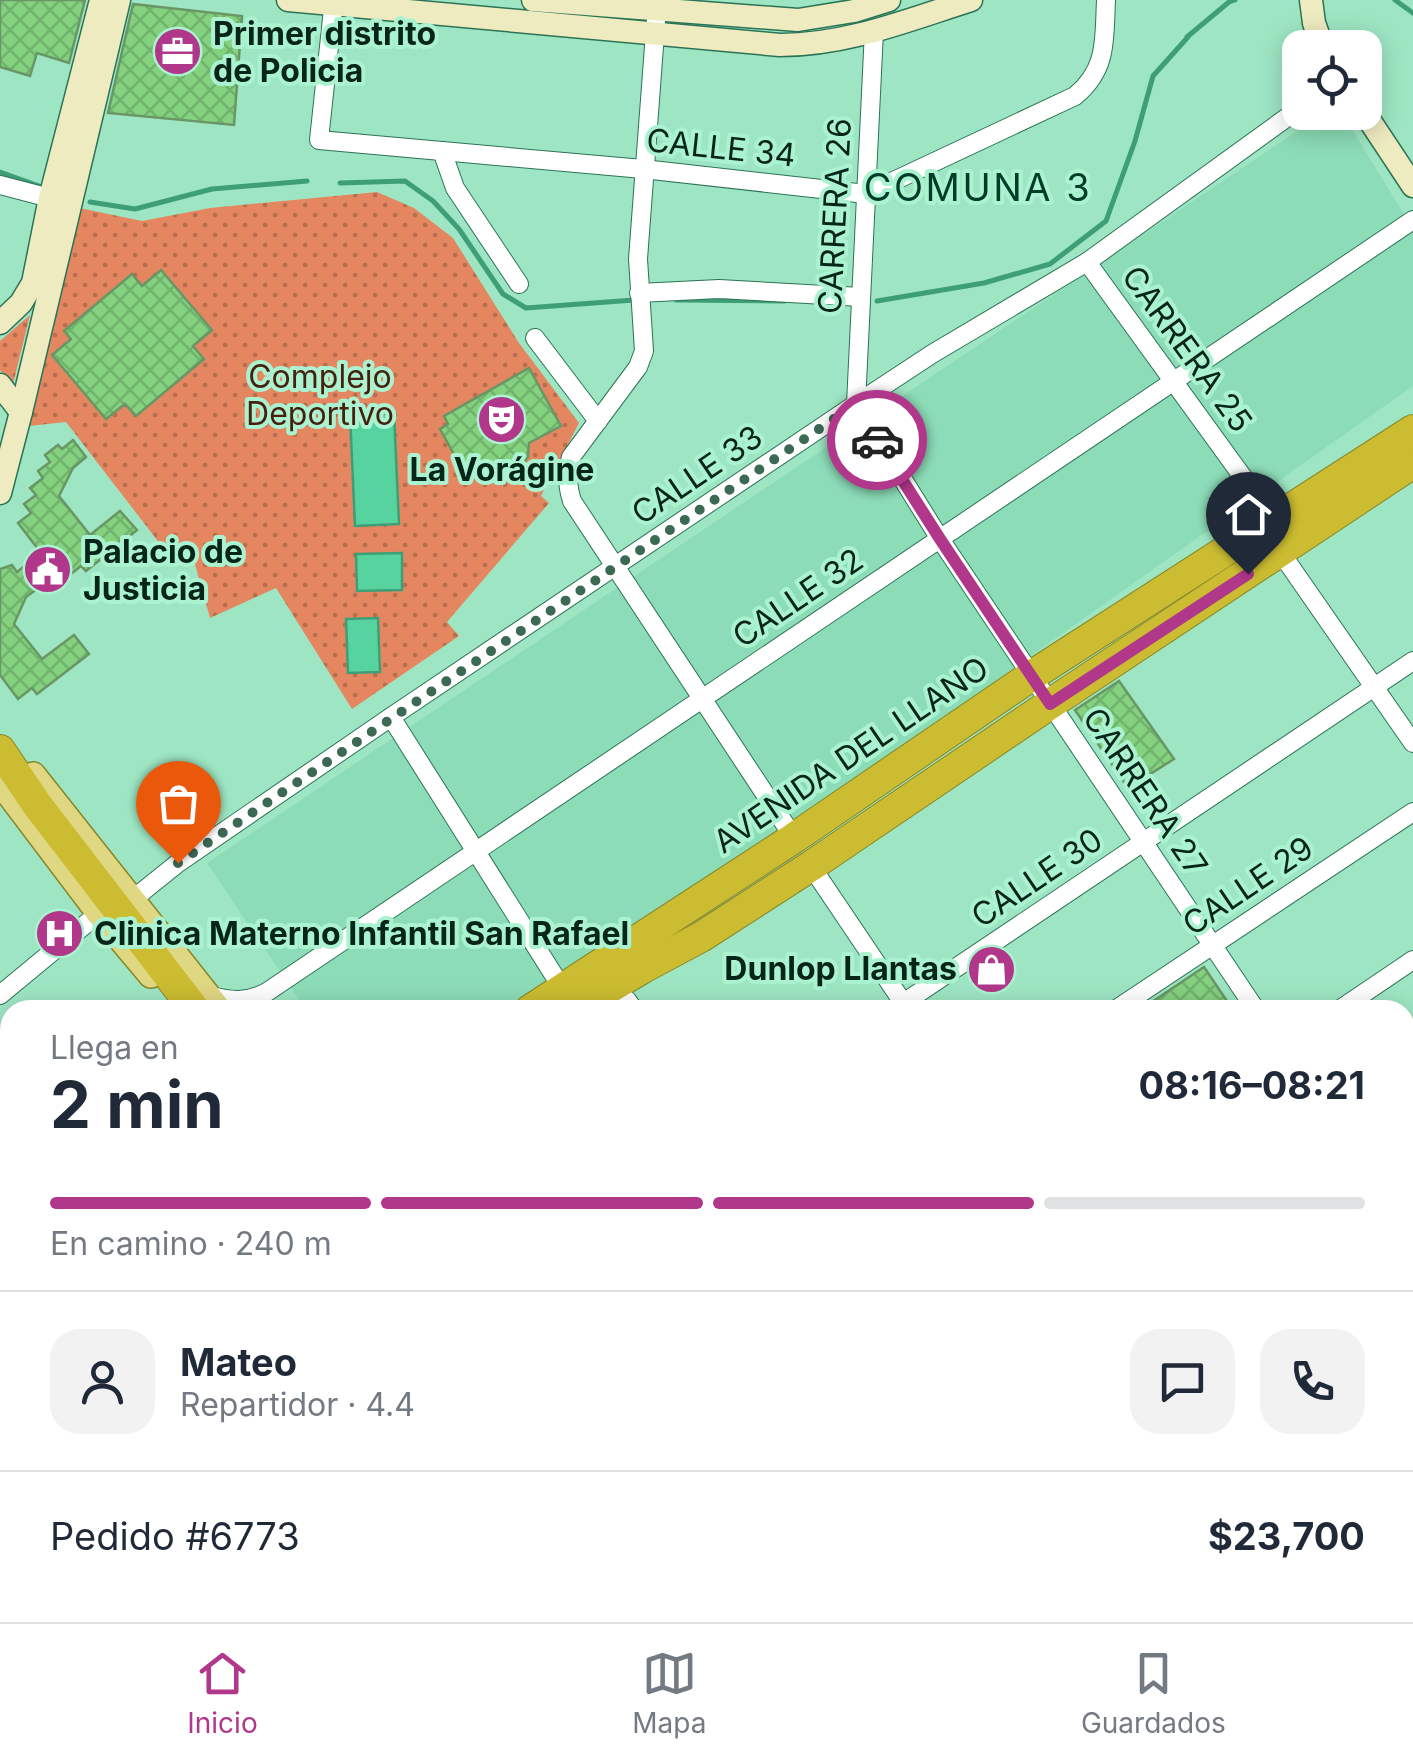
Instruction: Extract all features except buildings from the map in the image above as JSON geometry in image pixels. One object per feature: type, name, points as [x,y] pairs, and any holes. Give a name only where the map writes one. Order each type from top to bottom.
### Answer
[{"type":"highway","name":"AVENIDA DEL LLANO","points":[[567,999],[1031,676],[1413,430]]},
{"type":"highway","name":"AVENIDA DEL LLANO","points":[[567,999],[643,968],[701,938],[1413,464]]},
{"type":"highway","points":[[0,750],[38,806],[203,1000]]},
{"type":"highway","points":[[632,1000],[701,938]]},
{"type":"main road","points":[[0,323],[21,303],[33,283],[50,198],[101,0]]},
{"type":"main road","points":[[0,492],[119,0]]},
{"type":"main road","points":[[288,0],[798,20],[844,13],[880,1]]},
{"type":"main road","points":[[533,0],[656,15],[800,45],[874,31],[971,0]]},
{"type":"main road","points":[[1311,0],[1316,30]]},
{"type":"main road","points":[[1376,130],[1413,186]]},
{"type":"main road","points":[[0,385],[21,412]]},
{"type":"main road","points":[[0,736],[132,900],[203,1000]]},
{"type":"main road","points":[[0,782],[99,913],[172,1000]]},
{"type":"street","points":[[866,194],[1066,102],[1090,82],[1101,62],[1106,0]]},
{"type":"street","name":"CALLE 34","points":[[334,2],[319,140],[644,169],[866,194]]},
{"type":"street","points":[[656,15],[638,259],[644,351],[638,367],[571,457],[567,486],[572,501],[794,838]]},
{"type":"street","name":"CARRERA 26","points":[[856,404],[874,31]]},
{"type":"street","name":"CALLE 33","points":[[132,900],[178,863],[391,717],[856,404],[1088,262],[1282,121]]},
{"type":"street","points":[[442,150],[455,188],[520,284]]},
{"type":"street","points":[[5,186],[50,198]]},
{"type":"street","name":"CALLE 32","points":[[247,1000],[261,996],[1413,220]]},
{"type":"street","name":"CARRERA 25","points":[[1088,262],[1274,520]]},
{"type":"street","points":[[640,293],[719,289],[861,296]]},
{"type":"street","points":[[536,338],[598,421]]},
{"type":"street","name":"CARRERA 27","points":[[856,404],[940,539],[1249,1000]]},
{"type":"street","points":[[1281,553],[1413,743]]},
{"type":"street","name":"CALLE 30","points":[[913,1000],[1413,661]]},
{"type":"street","points":[[391,717],[567,999]]},
{"type":"street","name":"CALLE 29","points":[[1131,1000],[1413,812]]},
{"type":"street","points":[[810,866],[896,1000]]},
{"type":"street","points":[[0,996],[99,913]]},
{"type":"street","points":[[1354,1000],[1413,960]]},
{"type":"shaded area","points":[[1299,130],[1352,130],[1413,229],[1413,386],[543,1000],[299,1000],[207,863]]},
{"type":"shaded area","points":[[394,413],[399,524],[355,526],[350,415]]},
{"type":"shaded area","points":[[402,553],[402,590],[357,591],[356,554]]},
{"type":"shaded area","points":[[378,618],[380,672],[348,673],[346,619]]},
{"type":"green space","name":"Complejo Deportivo","points":[[377,192],[414,208],[453,238],[519,343],[579,423],[541,496],[549,503],[447,622],[459,636],[352,709],[276,588],[210,618],[189,543],[164,549],[66,422],[29,426],[75,207],[142,221],[210,208]]},
{"type":"green space","points":[[30,315],[13,384],[0,370],[0,341]]},
{"type":"waterway","points":[[1187,37],[1235,0]]},
{"type":"waterway","points":[[1395,0],[1413,13]]},
{"type":"waterway","points":[[877,301],[984,283],[1050,264],[1106,221],[1153,76],[1188,37]]},
{"type":"waterway","points":[[0,172],[42,187]]},
{"type":"waterway","points":[[90,202],[135,209],[212,189],[307,181]]},
{"type":"waterway","points":[[340,183],[405,181],[433,201],[459,229],[503,294],[526,308],[634,300]]},
{"type":"waterway","points":[[676,300],[785,301]]},
{"type":"way so far","points":[[178,863],[856,404],[877,440]]},
{"type":"place","name":"Primer distrito de Policia","points":[[178,52]]},
{"type":"place","name":"La Vorágine","points":[[502,420]]},
{"type":"place","name":"Palacio de Justicia","points":[[48,570]]},
{"type":"place","name":"Clinica Materno Infantil San Rafael","points":[[59,934]]},
{"type":"place","name":"Dunlop Llantas","points":[[992,969]]},
{"type":"district","name":"COMUNA 3","points":[[978,188]]},
{"type":"route","points":[[877,440],[1050,704],[1248,574]]}]
